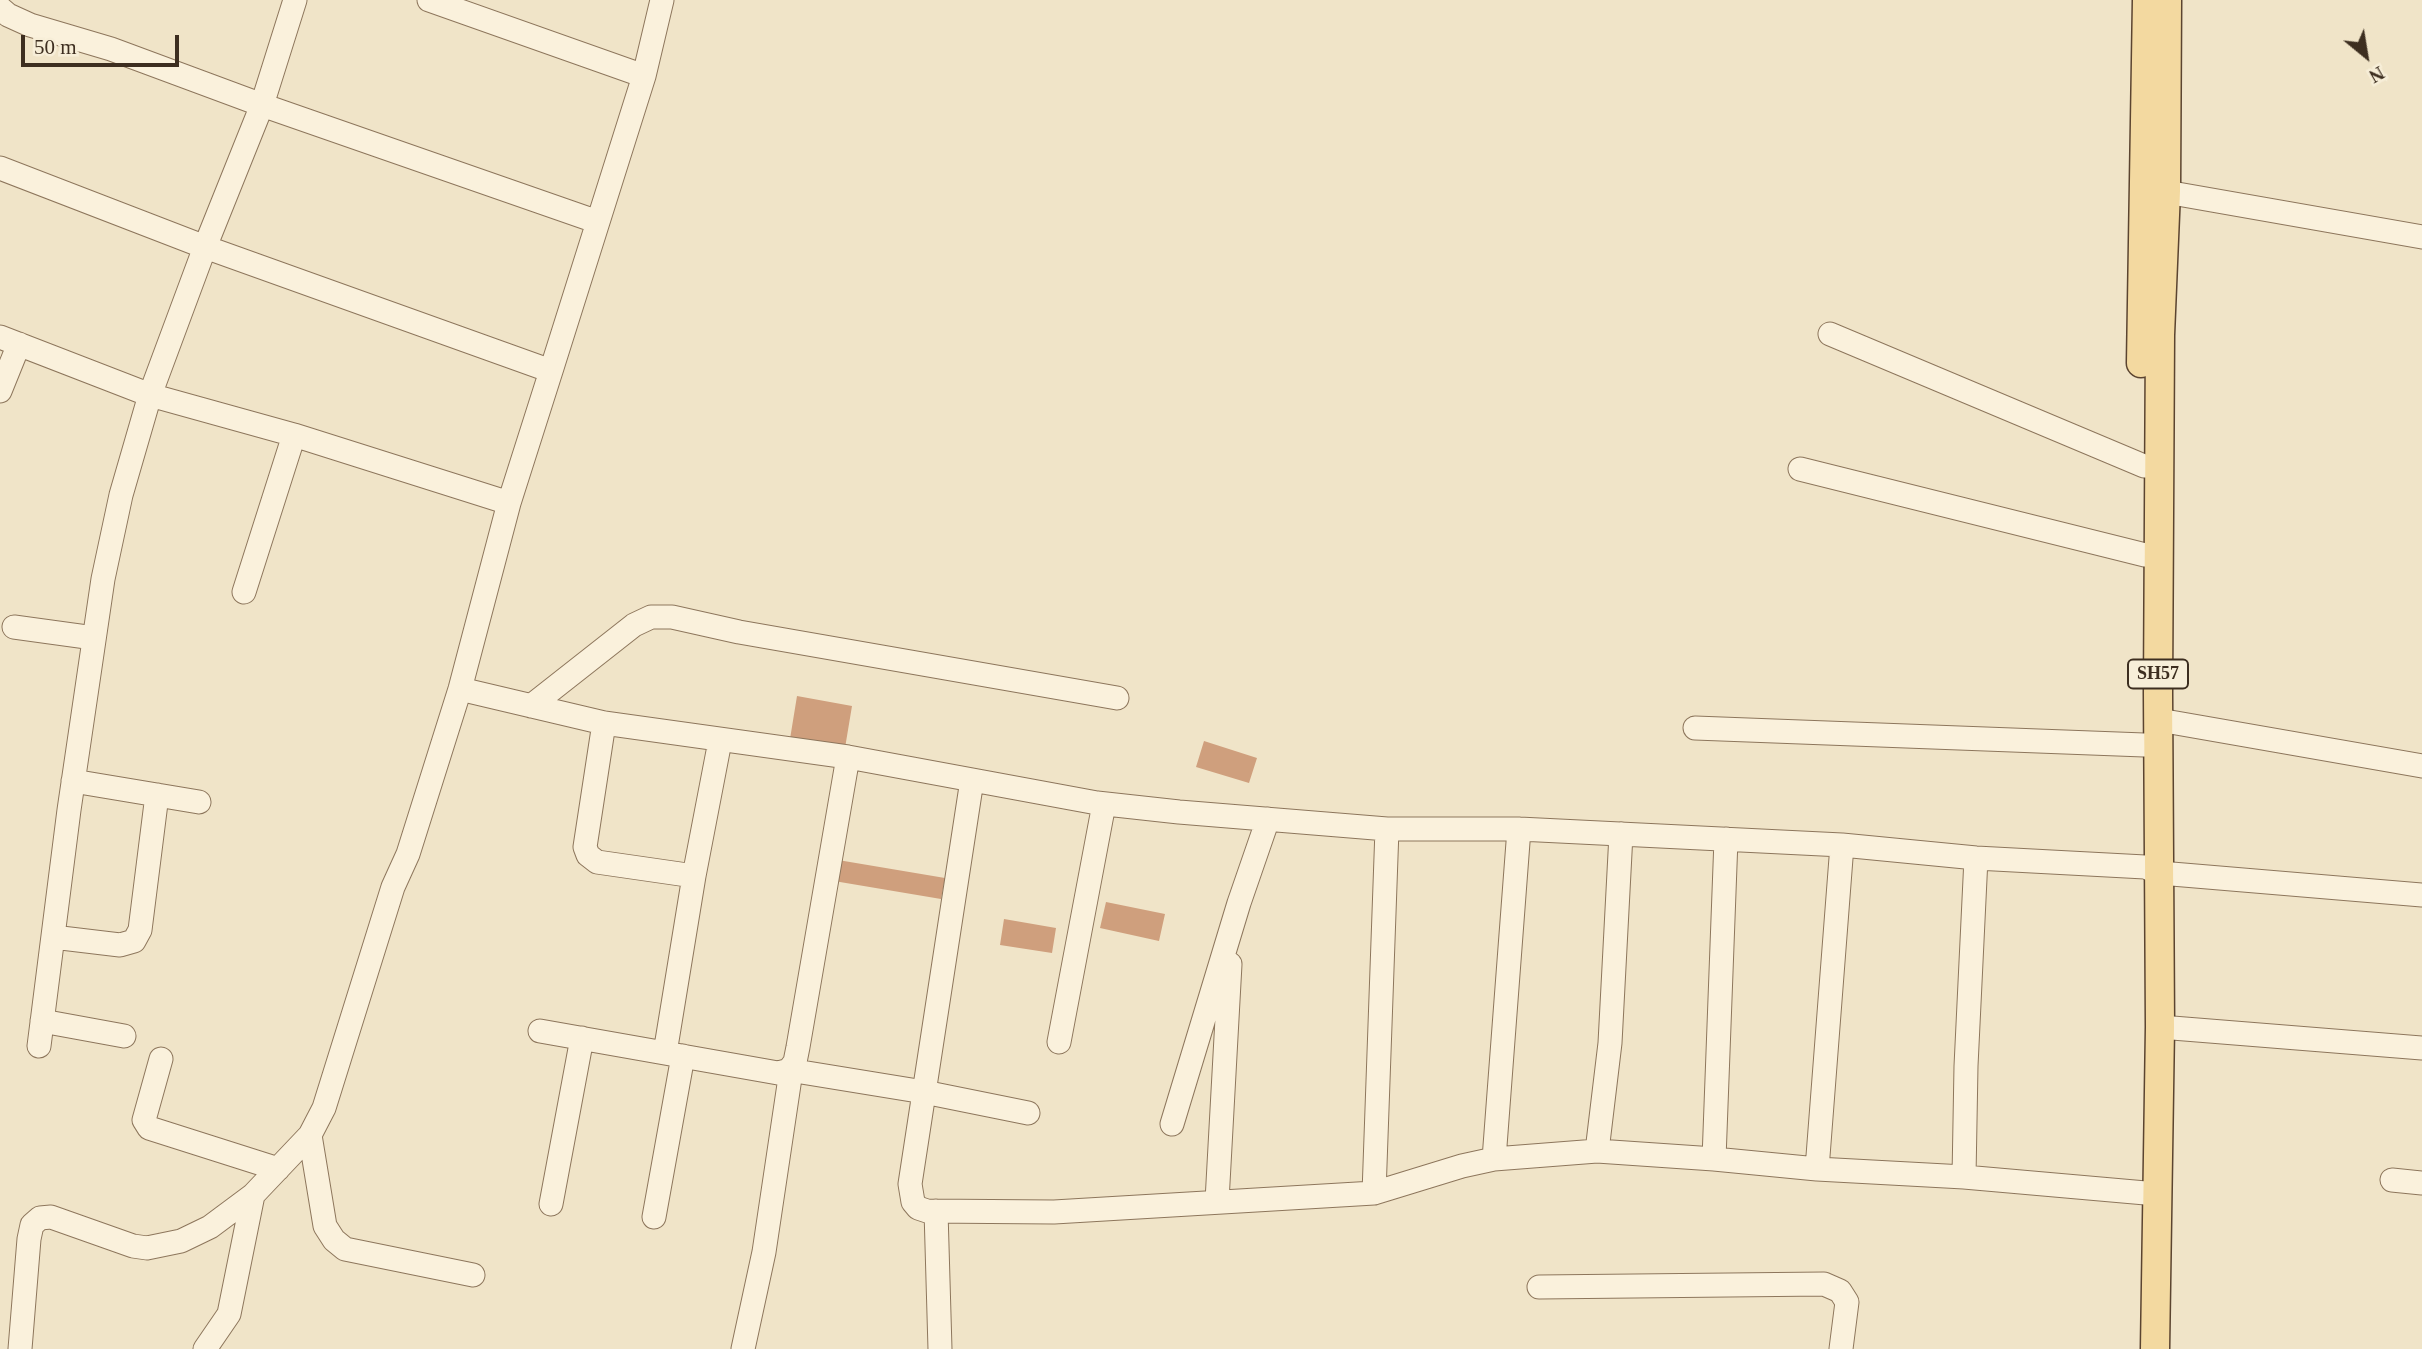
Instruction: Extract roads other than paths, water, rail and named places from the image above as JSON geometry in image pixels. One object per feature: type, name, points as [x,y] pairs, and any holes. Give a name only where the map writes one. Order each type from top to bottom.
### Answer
[{"type":"main road","name":"SH57","points":[[2140,1349],[2148,1276],[2152,870],[2159,720],[2160,335],[2147,0]]},
{"type":"main road","name":"SH57","points":[[2150,1194],[2160,1027],[2144,745],[2145,555],[2141,339],[2155,190],[2167,0]]},
{"type":"main road","name":"SH57","points":[[2148,1276],[2155,1349]]},
{"type":"street","points":[[39,1046],[94,638],[114,527],[150,395],[262,105],[295,0]]},
{"type":"street","points":[[429,0],[644,76]]},
{"type":"street","points":[[20,1349],[29,1239],[32,1226],[40,1219],[51,1217],[133,1246],[147,1248],[181,1241],[210,1227],[253,1195],[310,1135],[324,1108],[393,887],[408,854],[460,689],[509,503],[644,76],[662,0]]},
{"type":"street","points":[[0,8],[8,15],[30,25],[111,49],[262,105],[598,222]]},
{"type":"street","points":[[0,168],[205,247],[551,371]]},
{"type":"street","points":[[2155,190],[2422,237]]},
{"type":"street","points":[[1830,334],[2144,466]]},
{"type":"street","points":[[0,391],[10,340],[150,395],[294,435],[509,503]]},
{"type":"street","points":[[244,592],[294,435]]},
{"type":"street","points":[[1800,469],[2145,555]]},
{"type":"street","points":[[531,706],[634,625],[651,618],[672,617],[751,635],[1117,698]]},
{"type":"street","points":[[14,627],[94,638]]},
{"type":"street","points":[[460,689],[604,723],[848,757],[1104,804],[1387,829],[1519,829],[1842,845],[2422,895]]},
{"type":"street","points":[[2159,720],[2422,765]]},
{"type":"street","points":[[604,723],[585,847],[587,855],[597,862],[694,876]]},
{"type":"street","points":[[1695,728],[2144,745]]},
{"type":"street","points":[[654,1217],[694,876],[720,741]]},
{"type":"street","points":[[743,1349],[764,1252],[790,1071],[798,1047],[848,757]]},
{"type":"street","points":[[972,780],[910,1193],[918,1208],[936,1211],[1054,1212],[1374,1193],[1494,1159],[1597,1151],[1714,1158],[1817,1169],[1964,1177],[2150,1194]]},
{"type":"street","points":[[74,781],[199,802]]},
{"type":"street","points":[[53,937],[120,945],[134,941],[140,930],[157,795]]},
{"type":"street","points":[[1059,1042],[1104,804]]},
{"type":"street","points":[[1172,1124],[1232,926],[1268,819]]},
{"type":"street","points":[[1374,1193],[1387,829]]},
{"type":"street","points":[[1494,1159],[1519,829]]},
{"type":"street","points":[[1597,1151],[1610,1043],[1621,834]]},
{"type":"street","points":[[1714,1158],[1726,839]]},
{"type":"street","points":[[1817,1169],[1842,845]]},
{"type":"street","points":[[1964,1177],[1966,1052],[1976,858]]},
{"type":"street","points":[[1217,1201],[1232,926]]},
{"type":"street","points":[[42,1021],[124,1036]]},
{"type":"street","points":[[2160,1027],[2422,1048]]},
{"type":"street","points":[[540,1031],[778,1073],[790,1071],[924,1092],[1028,1113]]},
{"type":"street","points":[[551,1204],[582,1038]]},
{"type":"street","points":[[161,1059],[144,1120],[149,1128],[278,1170]]},
{"type":"street","points":[[310,1135],[325,1226],[334,1240],[345,1248],[473,1275]]},
{"type":"street","points":[[2392,1180],[2422,1183]]},
{"type":"street","points":[[205,1349],[229,1314],[253,1195]]},
{"type":"street","points":[[936,1211],[940,1349]]},
{"type":"street","points":[[1539,1287],[1824,1284],[1840,1291],[1847,1302],[1840,1349]]}]
